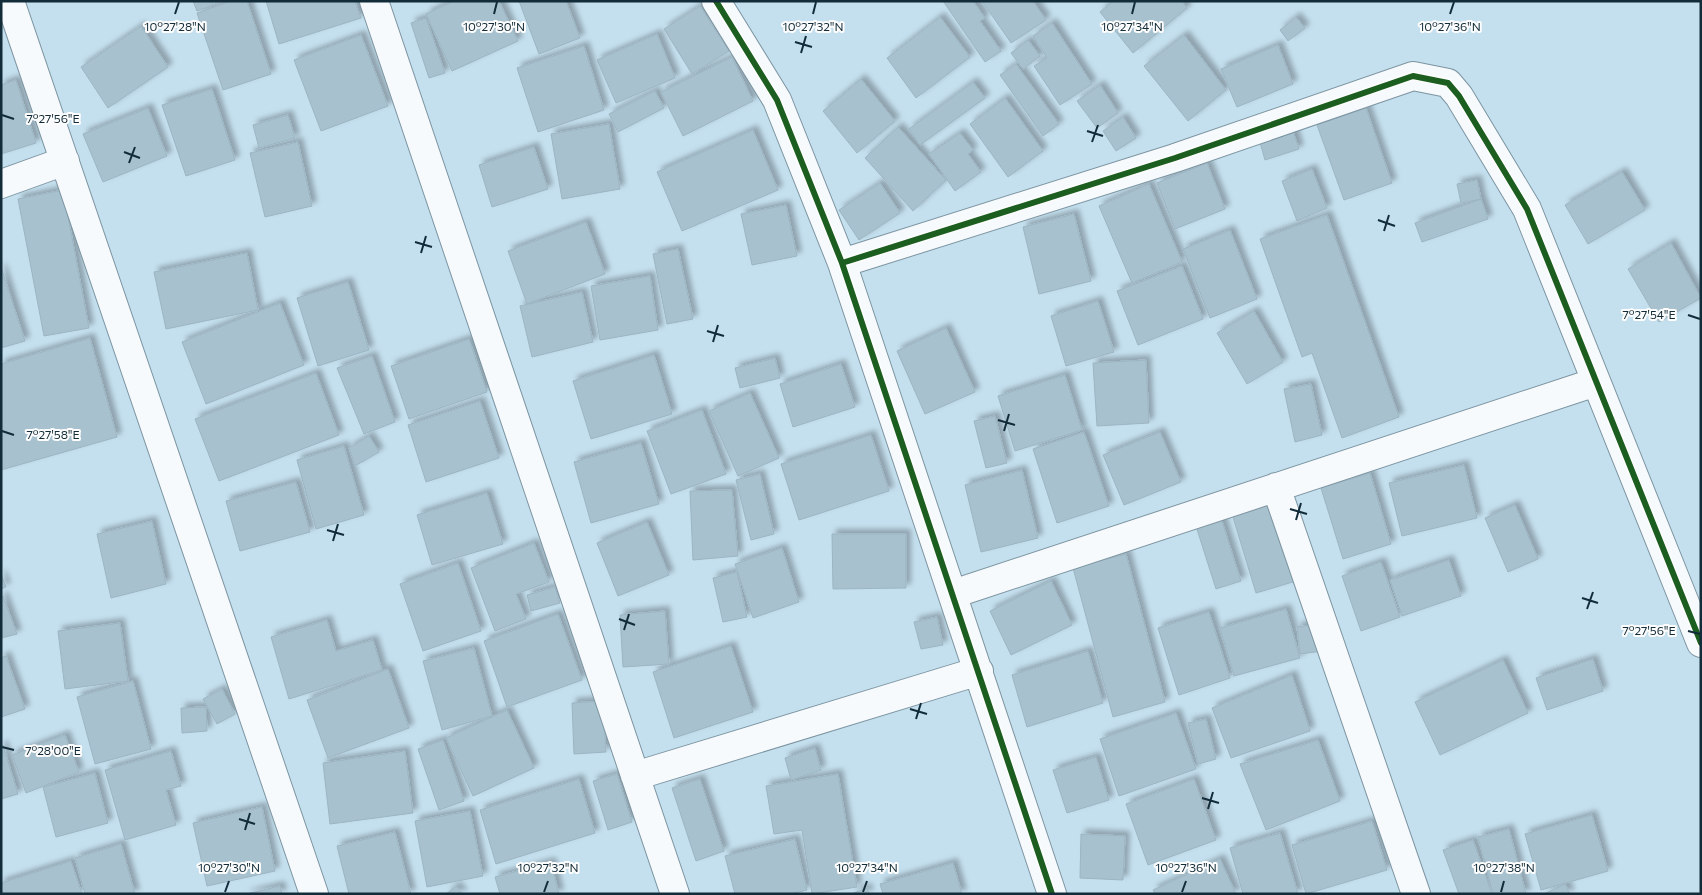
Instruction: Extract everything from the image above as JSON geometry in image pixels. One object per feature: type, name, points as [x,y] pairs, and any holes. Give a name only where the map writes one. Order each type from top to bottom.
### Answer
[{"type":"street","points":[[10,1],[314,894]]},
{"type":"street","points":[[374,1],[675,894]]},
{"type":"street","points":[[716,1],[777,100],[842,263],[1052,894]]},
{"type":"street","points":[[842,263],[1175,158],[1413,76],[1431,77],[1448,83],[1459,96],[1527,209],[1701,642]]},
{"type":"street","points":[[1,184],[65,161]]},
{"type":"street","points":[[953,594],[1596,382]]},
{"type":"street","points":[[1276,487],[1416,894]]},
{"type":"street","points":[[635,776],[979,672]]},
{"type":"building","points":[[193,1],[225,1],[197,11]]},
{"type":"building","points":[[231,1],[247,1],[271,74],[223,90],[197,13]]},
{"type":"building","points":[[266,1],[355,1],[361,18],[279,44]]},
{"type":"building","points":[[454,1],[499,1],[518,41],[452,71],[426,14]]},
{"type":"building","points":[[519,1],[566,1],[580,38],[539,54]]},
{"type":"building","points":[[943,1],[973,1],[985,18],[980,21],[1001,51],[985,62]]},
{"type":"building","points":[[982,1],[1033,1],[1046,20],[1011,43]]},
{"type":"building","points":[[1113,1],[1182,1],[1187,8],[1133,53],[1100,12]]},
{"type":"building","points":[[700,6],[729,51],[692,74],[664,29]]},
{"type":"building","points":[[940,17],[970,57],[916,98],[887,58]]},
{"type":"building","points":[[1296,17],[1305,28],[1288,41],[1280,30]]},
{"type":"building","points":[[426,18],[445,73],[429,78],[411,23]]},
{"type":"building","points":[[1052,23],[1092,84],[1060,105],[1034,66],[1047,58],[1033,36]]},
{"type":"building","points":[[141,26],[168,67],[108,108],[81,67]]},
{"type":"building","points":[[657,34],[675,78],[616,103],[597,60]]},
{"type":"building","points":[[361,35],[388,106],[321,131],[294,60]]},
{"type":"building","points":[[1184,35],[1226,90],[1188,121],[1144,66]]},
{"type":"building","points":[[1028,40],[1040,56],[1023,69],[1011,53]]},
{"type":"building","points":[[1278,45],[1293,84],[1237,107],[1221,69]]},
{"type":"building","points":[[584,46],[604,110],[538,132],[517,68]]},
{"type":"building","points":[[732,57],[753,101],[683,136],[661,92]]},
{"type":"building","points":[[1016,64],[1059,124],[1043,136],[1000,75]]},
{"type":"building","points":[[861,79],[895,121],[857,153],[823,111]]},
{"type":"building","points":[[16,80],[36,143],[1,154],[1,85]]},
{"type":"building","points":[[973,82],[985,98],[920,145],[909,129]]},
{"type":"building","points":[[1100,85],[1118,113],[1097,128],[1077,101]]},
{"type":"building","points":[[212,89],[235,160],[186,176],[162,105]]},
{"type":"building","points":[[655,91],[664,108],[618,132],[609,114]]},
{"type":"building","points":[[1005,98],[1043,151],[1008,177],[970,124]]},
{"type":"building","points":[[148,108],[167,156],[103,182],[83,134]]},
{"type":"building","points":[[1366,108],[1392,183],[1344,200],[1317,125]]},
{"type":"building","points":[[288,115],[295,138],[259,148],[253,125]]},
{"type":"building","points":[[1123,117],[1136,138],[1116,151],[1103,131]]},
{"type":"building","points":[[609,124],[620,189],[562,199],[551,134]]},
{"type":"building","points":[[898,127],[946,180],[913,211],[865,158]]},
{"type":"building","points":[[1292,128],[1299,149],[1265,160],[1259,139]]},
{"type":"building","points":[[753,130],[778,190],[682,231],[657,172]]},
{"type":"building","points":[[960,133],[973,150],[968,154],[981,172],[955,191],[929,154]]},
{"type":"building","points":[[298,142],[312,206],[265,217],[250,153]]},
{"type":"building","points":[[534,147],[548,189],[492,207],[479,165]]},
{"type":"building","points":[[1207,163],[1225,209],[1175,229],[1157,183]]},
{"type":"building","points":[[1312,169],[1327,208],[1297,221],[1282,181]]},
{"type":"building","points":[[1622,172],[1645,210],[1588,244],[1565,205]]},
{"type":"building","points":[[1477,180],[1481,199],[1461,203],[1457,184]]},
{"type":"building","points":[[880,183],[900,213],[859,240],[839,210]]},
{"type":"building","points":[[1149,184],[1182,262],[1132,283],[1099,206]]},
{"type":"building","points":[[63,190],[89,328],[44,336],[18,199]]},
{"type":"building","points":[[1481,199],[1488,219],[1422,242],[1415,223]]},
{"type":"building","points":[[786,205],[797,256],[752,265],[741,214]]},
{"type":"building","points":[[1074,214],[1091,281],[1039,294],[1023,227]]},
{"type":"building","points":[[1327,215],[1399,417],[1342,438],[1312,353],[1302,357],[1260,239]]},
{"type":"building","points":[[586,222],[605,274],[527,304],[508,251]]},
{"type":"building","points":[[1230,230],[1257,299],[1210,318],[1183,249]]},
{"type":"building","points":[[1671,243],[1701,298],[1659,322],[1628,269]]},
{"type":"building","points":[[678,249],[693,319],[667,324],[653,254]]},
{"type":"building","points":[[247,253],[258,310],[166,329],[154,272]]},
{"type":"building","points":[[1182,266],[1203,319],[1138,345],[1117,291]]},
{"type":"building","points":[[1,267],[25,341],[1,348]]},
{"type":"building","points":[[650,276],[658,330],[600,340],[591,286]]},
{"type":"building","points":[[348,282],[369,350],[318,366],[297,298]]},
{"type":"building","points":[[582,292],[593,342],[532,357],[520,306]]},
{"type":"building","points":[[1098,301],[1114,352],[1066,366],[1051,316]]},
{"type":"building","points":[[280,303],[304,365],[206,404],[182,342]]},
{"type":"building","points":[[1254,311],[1283,362],[1247,384],[1217,333]]},
{"type":"building","points":[[946,328],[975,392],[925,414],[897,351]]},
{"type":"building","points":[[90,338],[117,437],[1,470],[1,364]]},
{"type":"building","points":[[469,339],[487,392],[409,419],[391,366]]},
{"type":"building","points":[[654,355],[672,414],[591,439],[573,381]]},
{"type":"building","points":[[372,356],[395,422],[364,434],[337,368]]},
{"type":"building","points":[[775,358],[780,378],[740,388],[735,368]]},
{"type":"building","points":[[1146,360],[1149,423],[1097,426],[1093,363]]},
{"type":"building","points":[[841,364],[855,407],[793,427],[780,384]]},
{"type":"building","points":[[316,373],[339,435],[219,481],[195,419]]},
{"type":"building","points":[[1065,375],[1082,430],[1015,451],[998,396]]},
{"type":"building","points":[[1311,384],[1322,435],[1295,442],[1284,389]]},
{"type":"building","points":[[750,393],[779,458],[738,476],[709,411]]},
{"type":"building","points":[[480,401],[499,458],[426,482],[408,425]]},
{"type":"building","points":[[702,410],[726,474],[671,494],[647,431]]},
{"type":"building","points":[[995,416],[1007,463],[986,468],[974,421]]},
{"type":"building","points":[[1084,432],[1109,506],[1057,523],[1033,449]]},
{"type":"building","points":[[1160,432],[1181,482],[1124,505],[1103,455]]},
{"type":"building","points":[[871,435],[889,491],[799,520],[781,464]]},
{"type":"building","points":[[369,436],[379,452],[355,466],[349,448]]},
{"type":"building","points":[[641,443],[659,504],[591,523],[574,462]]},
{"type":"building","points":[[344,446],[364,515],[316,529],[297,460]]},
{"type":"building","points":[[1464,465],[1477,518],[1402,536],[1389,483]]},
{"type":"building","points":[[1022,470],[1038,538],[981,552],[965,485]]},
{"type":"building","points":[[1370,473],[1391,544],[1343,559],[1321,488]]},
{"type":"building","points":[[760,474],[774,534],[751,540],[736,480]]},
{"type":"building","points":[[296,482],[310,532],[240,551],[226,501]]},
{"type":"building","points":[[732,490],[738,556],[693,560],[690,491]]},
{"type":"building","points":[[487,493],[503,544],[432,565],[417,515]]},
{"type":"building","points":[[1272,501],[1296,581],[1256,593],[1232,514]]},
{"type":"building","points":[[1515,505],[1538,559],[1508,572],[1485,518]]},
{"type":"building","points":[[1220,515],[1241,581],[1216,589],[1195,523]]},
{"type":"building","points":[[152,521],[166,584],[111,598],[97,534]]},
{"type":"building","points":[[647,522],[669,575],[618,596],[597,543]]},
{"type":"building","points":[[832,534],[906,534],[906,588],[833,589]]},
{"type":"building","points":[[534,543],[549,582],[516,594],[526,619],[495,631],[471,568]]},
{"type":"building","points":[[782,548],[799,602],[753,618],[735,564]]},
{"type":"building","points":[[1126,554],[1165,702],[1113,717],[1073,568]]},
{"type":"building","points":[[1449,560],[1461,596],[1402,616],[1390,580]]},
{"type":"building","points":[[1381,562],[1400,617],[1361,631],[1342,576]]},
{"type":"building","points":[[458,563],[481,631],[423,651],[400,584]]},
{"type":"building","points":[[737,572],[747,617],[723,622],[713,578]]},
{"type":"building","points":[[1,574],[6,587],[1,589]]},
{"type":"building","points":[[1051,581],[1072,625],[1011,655],[990,611]]},
{"type":"building","points":[[555,587],[560,603],[531,611],[527,595]]},
{"type":"building","points":[[3,596],[17,634],[1,638],[1,597]]},
{"type":"building","points":[[1286,609],[1300,658],[1234,676],[1220,628]]},
{"type":"building","points":[[665,611],[669,664],[623,667],[620,615]]},
{"type":"building","points":[[1209,612],[1230,678],[1179,695],[1158,628]]},
{"type":"building","points":[[558,614],[582,680],[507,707],[484,641]]},
{"type":"building","points":[[937,617],[943,645],[921,649],[914,622]]},
{"type":"building","points":[[327,620],[336,651],[373,640],[382,670],[289,699],[271,637]]},
{"type":"building","points":[[120,623],[128,681],[65,689],[58,631]]},
{"type":"building","points":[[1320,624],[1323,651],[1300,654],[1297,627]]},
{"type":"building","points":[[731,646],[753,712],[674,738],[653,672]]},
{"type":"building","points":[[474,648],[492,716],[442,730],[423,661]]},
{"type":"building","points":[[1088,651],[1103,703],[1027,727],[1012,675]]},
{"type":"building","points":[[6,656],[25,709],[1,717],[1,658]]},
{"type":"building","points":[[1593,659],[1603,691],[1547,710],[1536,678]]},
{"type":"building","points":[[1503,660],[1528,713],[1440,755],[1415,702]]},
{"type":"building","points":[[388,669],[409,728],[328,758],[307,700]]},
{"type":"building","points":[[1292,675],[1310,731],[1231,758],[1212,708]]},
{"type":"building","points":[[133,681],[151,749],[95,764],[77,697]]},
{"type":"building","points":[[222,689],[235,714],[217,724],[203,699]]},
{"type":"building","points":[[603,701],[606,752],[574,754],[572,703]]},
{"type":"building","points":[[206,707],[207,731],[182,733],[181,708]]},
{"type":"building","points":[[507,710],[534,768],[473,796],[446,738]]},
{"type":"building","points":[[1176,713],[1196,769],[1119,796],[1100,739]]},
{"type":"building","points":[[1206,719],[1216,759],[1198,764],[1188,723]]},
{"type":"building","points":[[65,735],[79,772],[26,793],[12,755]]},
{"type":"building","points":[[443,740],[464,801],[439,810],[418,749]]},
{"type":"building","points":[[1318,740],[1340,801],[1266,830],[1240,764]]},
{"type":"building","points":[[3,745],[18,794],[1,799],[1,746]]},
{"type":"building","points":[[815,748],[821,770],[791,780],[785,758]]},
{"type":"building","points":[[171,751],[181,786],[166,790],[176,825],[125,840],[105,770]]},
{"type":"building","points":[[405,751],[413,813],[330,824],[323,763]]},
{"type":"building","points":[[1096,757],[1109,800],[1067,813],[1053,770]]},
{"type":"building","points":[[95,773],[108,823],[56,837],[43,787]]},
{"type":"building","points":[[617,774],[632,822],[608,830],[593,781]]},
{"type":"building","points":[[838,774],[857,887],[812,894],[802,830],[774,834],[766,786]]},
{"type":"building","points":[[579,779],[595,833],[496,864],[480,810]]},
{"type":"building","points":[[700,779],[724,851],[696,861],[672,788]]},
{"type":"building","points":[[1194,779],[1216,840],[1148,865],[1126,804]]},
{"type":"building","points":[[262,807],[275,871],[207,886],[193,823]]},
{"type":"building","points":[[470,811],[483,876],[427,887],[415,821]]},
{"type":"building","points":[[1592,815],[1608,871],[1541,890],[1525,834]]},
{"type":"building","points":[[1372,821],[1387,870],[1306,894],[1292,845]]},
{"type":"building","points":[[1509,829],[1526,894],[1493,894],[1478,837]]},
{"type":"building","points":[[395,832],[411,894],[349,894],[337,846]]},
{"type":"building","points":[[1280,833],[1298,894],[1243,894],[1230,848]]},
{"type":"building","points":[[1081,834],[1125,836],[1123,880],[1080,878]]},
{"type":"building","points":[[795,839],[807,890],[791,894],[735,894],[725,856]]},
{"type":"building","points":[[1473,840],[1492,894],[1459,894],[1443,850]]},
{"type":"building","points":[[121,844],[135,894],[85,894],[75,858]]},
{"type":"building","points":[[1220,859],[1236,894],[1155,894],[1153,890]]},
{"type":"building","points":[[71,861],[82,894],[1,894],[1,883]]},
{"type":"building","points":[[551,862],[559,894],[500,894],[495,877]]},
{"type":"building","points":[[953,863],[962,894],[883,894],[880,884]]},
{"type":"building","points":[[1565,884],[1570,894],[1544,894]]},
{"type":"building","points":[[280,886],[282,894],[246,894]]},
{"type":"building","points":[[456,886],[463,894],[446,894]]},
{"type":"building","points":[[867,888],[869,894],[851,894]]},
{"type":"cycle path","points":[[716,1],[777,100],[842,263],[1052,894]]},
{"type":"cycle path","points":[[842,263],[1175,158],[1413,76],[1448,83],[1459,96],[1527,209],[1701,643]]}]
